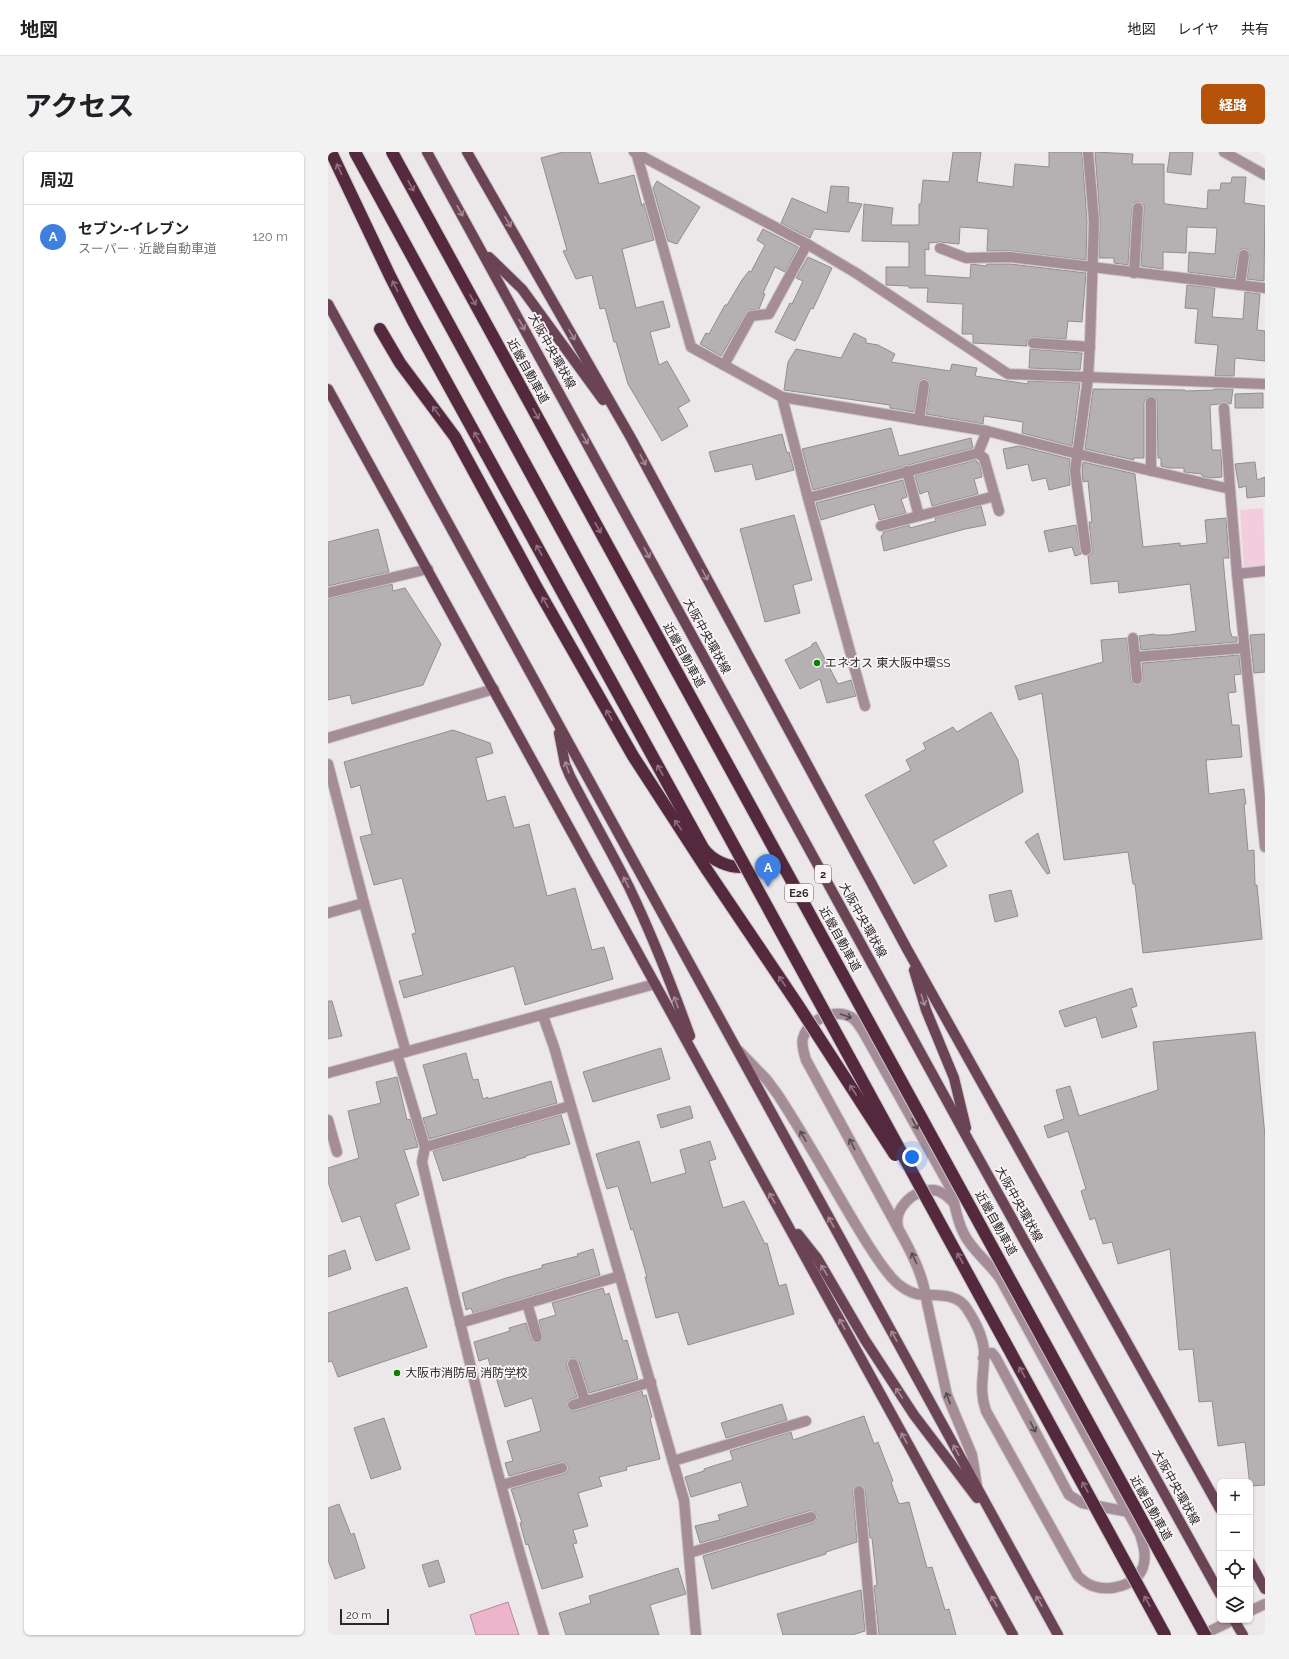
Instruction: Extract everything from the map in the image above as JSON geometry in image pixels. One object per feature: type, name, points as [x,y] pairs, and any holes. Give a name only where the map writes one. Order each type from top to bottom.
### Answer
[{"type":"highway","points":[[331,152],[413,321],[703,848],[710,856],[720,862],[736,867],[745,867]]},
{"type":"highway","name":"E26","points":[[355,152],[1165,1635]]},
{"type":"highway","name":"近畿自動車道","points":[[392,152],[1203,1635]]},
{"type":"highway","points":[[380,329],[400,363],[455,437],[580,666],[633,756],[803,1012],[950,1240]]},
{"type":"main road","name":"大阪中央環状線","points":[[427,152],[481,248],[969,1141],[1217,1589]]},
{"type":"main road","points":[[467,152],[631,438],[907,949],[1217,1504]]},
{"type":"main road","points":[[481,248],[522,289],[631,438]]},
{"type":"main road","points":[[328,304],[1058,1635]]},
{"type":"main road","points":[[328,389],[1012,1635]]},
{"type":"main road","points":[[556,722],[565,764],[570,776],[643,917],[666,973],[699,1065]]},
{"type":"main road","points":[[907,949],[926,1010],[954,1078],[969,1141]]},
{"type":"main road","points":[[780,1212],[817,1258],[865,1340],[914,1416],[998,1525]]},
{"type":"main road","points":[[1253,1567],[1265,1589]]},
{"type":"main road","points":[[1235,1623],[1243,1635]]},
{"type":"street","points":[[1086,550],[1075,470],[1088,378],[1090,347],[1094,221],[1088,152]]},
{"type":"street","points":[[1224,152],[1265,175]]},
{"type":"street","points":[[635,153],[807,244],[856,273],[1008,374],[1265,384]]},
{"type":"street","points":[[635,153],[691,347],[782,397],[987,431],[1078,454],[1230,489]]},
{"type":"street","points":[[1134,273],[1138,208]]},
{"type":"street","points":[[724,365],[751,316],[768,314],[807,244]]},
{"type":"street","points":[[940,248],[966,258],[1010,257],[1265,288]]},
{"type":"street","points":[[1240,285],[1244,255]]},
{"type":"street","points":[[1033,343],[1090,347]]},
{"type":"street","points":[[919,420],[924,385]]},
{"type":"street","points":[[782,397],[865,706]]},
{"type":"street","points":[[1151,402],[1151,471]]},
{"type":"street","points":[[1224,408],[1237,574],[1265,847]]},
{"type":"street","points":[[978,453],[987,431]]},
{"type":"street","points":[[808,498],[978,453]]},
{"type":"street","points":[[978,453],[984,458],[999,511]]},
{"type":"street","points":[[907,471],[919,516]]},
{"type":"street","points":[[881,526],[995,496]]},
{"type":"street","points":[[328,593],[428,569]]},
{"type":"street","points":[[1237,574],[1265,571]]},
{"type":"street","points":[[1133,638],[1137,679]]},
{"type":"street","points":[[1135,657],[1244,648]]},
{"type":"street","points":[[328,738],[494,689]]},
{"type":"street","points":[[328,764],[425,1147],[422,1162],[460,1323],[519,1555],[544,1635]]},
{"type":"street","points":[[328,913],[364,903]]},
{"type":"street","points":[[328,1073],[543,1016],[655,984]]},
{"type":"street","points":[[735,1046],[767,1080],[778,1095],[869,1246],[892,1279],[905,1289],[916,1294],[926,1295],[945,1296],[962,1302],[967,1308],[979,1332],[983,1344],[982,1398],[991,1422],[1072,1569],[1086,1584],[1104,1588],[1122,1586],[1137,1578],[1144,1566],[1145,1553],[1140,1534],[1129,1512],[1001,1280],[964,1235],[957,1217],[950,1187],[864,1033],[852,1017],[843,1014],[832,1014],[822,1018],[809,1027],[802,1040],[806,1060],[900,1231],[918,1267],[926,1295],[947,1395],[968,1441],[972,1455],[977,1488]]},
{"type":"street","points":[[543,1016],[651,1382],[684,1500],[690,1553],[696,1635]]},
{"type":"street","points":[[425,1147],[570,1106]]},
{"type":"street","points":[[328,1120],[337,1152]]},
{"type":"street","points":[[900,1231],[897,1222],[898,1212],[904,1202],[916,1195],[933,1190],[943,1194],[954,1203]]},
{"type":"street","points":[[460,1323],[620,1276]]},
{"type":"street","points":[[527,1303],[537,1337]]},
{"type":"street","points":[[983,1358],[986,1354],[992,1353],[996,1358],[1070,1494],[1082,1503],[1129,1512]]},
{"type":"street","points":[[573,1364],[585,1401]]},
{"type":"street","points":[[573,1404],[651,1382]]},
{"type":"street","points":[[674,1461],[806,1421]]},
{"type":"street","points":[[502,1485],[562,1468]]},
{"type":"street","points":[[860,1492],[872,1635]]},
{"type":"street","points":[[690,1553],[811,1517]]},
{"type":"street","points":[[1253,1610],[1265,1604]]},
{"type":"street","points":[[1203,1635],[1227,1623]]},
{"type":"shaded area","points":[[1263,508],[1265,565],[1244,567],[1240,510]]},
{"type":"shaded area","points":[[508,1602],[519,1635],[476,1635],[470,1615]]},
{"type":"building","points":[[563,152],[590,152],[599,184],[634,175],[642,206],[644,203],[654,240],[622,249],[636,308],[663,301],[670,327],[650,332],[659,365],[667,361],[690,401],[678,408],[688,426],[662,441],[628,384],[616,342],[614,342],[605,308],[600,309],[592,275],[576,279],[563,251],[567,250],[541,158]]},
{"type":"building","points":[[953,152],[981,152],[977,182],[1013,187],[1015,164],[1049,167],[1049,152],[1082,152],[1087,221],[1086,260],[1011,251],[987,251],[988,229],[960,227],[959,244],[939,242],[929,243],[929,250],[925,249],[925,275],[970,278],[971,264],[986,266],[987,264],[1010,264],[1086,273],[1082,322],[1068,321],[1066,339],[1033,337],[1027,340],[1027,346],[973,343],[973,334],[962,334],[963,304],[927,302],[928,288],[909,288],[909,286],[886,285],[886,267],[909,267],[909,242],[862,241],[864,204],[893,208],[891,225],[919,225],[919,204],[921,204],[923,180],[949,182]]},
{"type":"building","points":[[1095,152],[1133,154],[1132,164],[1164,164],[1164,203],[1166,204],[1207,209],[1208,190],[1220,190],[1221,183],[1231,183],[1232,177],[1246,177],[1244,203],[1265,206],[1264,281],[1247,279],[1250,255],[1248,250],[1244,249],[1241,249],[1238,254],[1234,278],[1188,272],[1189,252],[1215,254],[1217,228],[1187,227],[1186,253],[1163,252],[1163,269],[1141,266],[1144,205],[1139,202],[1135,202],[1132,208],[1128,265],[1114,263],[1114,258],[1099,258],[1100,220]]},
{"type":"building","points":[[1170,152],[1193,152],[1191,175],[1167,172]]},
{"type":"building","points":[[657,181],[700,207],[677,244],[668,241],[653,188]]},
{"type":"building","points":[[831,186],[849,187],[848,202],[862,204],[849,232],[814,229],[810,238],[781,223],[792,198],[827,213]]},
{"type":"building","points":[[763,229],[798,247],[785,272],[775,267],[763,293],[765,294],[759,309],[750,310],[746,313],[721,356],[700,344],[706,333],[709,334],[725,305],[727,305],[742,280],[749,271],[751,272],[765,245],[757,240]]},
{"type":"building","points":[[808,257],[832,268],[813,309],[811,308],[795,341],[775,332],[790,303],[792,304],[803,281],[796,278]]},
{"type":"building","points":[[1187,285],[1215,288],[1212,317],[1243,319],[1245,292],[1260,294],[1257,330],[1265,331],[1265,361],[1235,358],[1234,376],[1215,376],[1218,345],[1195,343],[1198,309],[1185,308]]},
{"type":"building","points":[[854,333],[866,339],[866,343],[878,345],[895,354],[891,362],[950,371],[952,364],[977,368],[975,376],[1028,384],[1028,381],[1080,383],[1072,446],[1022,433],[1023,422],[984,416],[983,424],[926,414],[930,386],[928,380],[925,379],[921,379],[918,384],[914,412],[890,408],[890,405],[784,390],[788,362],[796,349],[841,358]]},
{"type":"building","points":[[1030,349],[1082,353],[1080,370],[1029,368]]},
{"type":"building","points":[[1093,389],[1185,391],[1233,389],[1231,404],[1224,402],[1210,405],[1212,450],[1221,450],[1222,477],[1210,478],[1202,476],[1202,474],[1184,472],[1184,468],[1169,468],[1161,466],[1161,458],[1158,458],[1157,402],[1156,398],[1151,396],[1147,397],[1144,402],[1144,458],[1133,458],[1134,460],[1085,449]]},
{"type":"building","points":[[1263,393],[1263,408],[1235,408],[1235,394]]},
{"type":"building","points":[[891,428],[899,456],[971,438],[973,448],[813,490],[802,449]]},
{"type":"building","points":[[782,434],[787,453],[789,452],[794,470],[756,480],[752,464],[715,472],[709,452]]},
{"type":"building","points":[[1019,446],[1070,459],[1070,485],[1049,490],[1046,478],[1032,481],[1028,464],[1007,469],[1003,449]]},
{"type":"building","points":[[976,460],[977,463],[979,462],[982,477],[974,479],[978,494],[932,506],[928,491],[920,494],[915,476]]},
{"type":"building","points":[[1083,462],[1135,474],[1143,547],[1180,543],[1180,546],[1207,543],[1205,520],[1226,518],[1229,558],[1223,558],[1230,630],[1232,637],[1237,637],[1237,642],[1141,650],[1139,636],[1154,634],[1169,635],[1196,631],[1190,584],[1119,593],[1118,581],[1091,584],[1088,556],[1092,553],[1089,522],[1092,522],[1088,481],[1083,482]]},
{"type":"building","points":[[1255,462],[1257,480],[1265,477],[1265,496],[1247,498],[1246,486],[1239,488],[1235,464]]},
{"type":"building","points":[[903,480],[907,497],[901,499],[906,513],[879,520],[874,504],[821,520],[816,503]]},
{"type":"building","points":[[981,506],[986,525],[965,529],[884,551],[881,536],[883,535],[883,532],[909,525],[910,528],[936,521],[935,518]]},
{"type":"building","points":[[794,515],[812,580],[793,585],[800,613],[765,622],[740,529]]},
{"type":"building","points":[[1076,525],[1081,554],[1075,556],[1072,547],[1049,552],[1044,531]]},
{"type":"building","points":[[378,529],[389,572],[328,586],[328,542]]},
{"type":"building","points":[[392,584],[393,591],[405,588],[441,644],[423,685],[352,704],[350,695],[328,700],[328,599]]},
{"type":"building","points":[[1265,634],[1265,672],[1254,673],[1250,635]]},
{"type":"building","points":[[1127,638],[1131,680],[1132,683],[1137,685],[1143,681],[1142,663],[1239,655],[1241,674],[1234,675],[1236,692],[1228,693],[1232,725],[1239,725],[1242,757],[1206,760],[1209,794],[1244,789],[1248,851],[1254,850],[1255,885],[1257,885],[1262,939],[1143,953],[1135,884],[1133,884],[1128,852],[1064,860],[1042,693],[1019,700],[1015,686],[1103,662],[1101,640]]},
{"type":"building","points":[[816,642],[838,684],[851,680],[856,696],[827,703],[820,679],[800,689],[785,660],[812,646],[812,644]]},
{"type":"building","points":[[991,712],[1018,760],[1023,792],[933,841],[947,866],[914,884],[865,795],[911,770],[906,760],[926,749],[923,743],[953,727],[957,732]]},
{"type":"building","points":[[453,730],[490,743],[493,753],[476,758],[487,801],[505,796],[514,828],[529,824],[547,896],[575,888],[592,950],[604,947],[613,979],[525,1005],[514,966],[404,998],[399,981],[423,975],[412,934],[416,933],[402,878],[374,885],[360,837],[372,834],[360,785],[351,788],[344,762]]},
{"type":"building","points":[[1038,833],[1050,873],[1047,874],[1025,842]]},
{"type":"building","points":[[1011,890],[1018,916],[995,922],[989,895]]},
{"type":"building","points":[[1132,988],[1137,1006],[1131,1008],[1137,1027],[1102,1038],[1096,1017],[1065,1027],[1059,1011]]},
{"type":"building","points":[[328,1001],[332,1001],[342,1036],[328,1039]]},
{"type":"building","points":[[1255,1032],[1265,1136],[1265,1485],[1253,1486],[1253,1479],[1249,1479],[1245,1442],[1218,1446],[1212,1401],[1199,1402],[1193,1349],[1179,1350],[1170,1249],[1118,1264],[1112,1242],[1103,1244],[1095,1218],[1090,1220],[1081,1191],[1086,1189],[1068,1131],[1048,1138],[1044,1126],[1064,1119],[1056,1090],[1070,1086],[1079,1116],[1158,1090],[1153,1042]]},
{"type":"building","points":[[661,1048],[670,1079],[593,1102],[583,1072]]},
{"type":"building","points":[[466,1053],[473,1080],[478,1079],[483,1099],[488,1097],[488,1099],[551,1081],[557,1103],[429,1139],[423,1118],[437,1114],[423,1065]]},
{"type":"building","points":[[397,1077],[407,1120],[410,1119],[418,1147],[404,1150],[419,1195],[395,1204],[410,1249],[376,1261],[360,1216],[342,1222],[328,1182],[328,1168],[359,1158],[348,1111],[381,1103],[376,1082]]},
{"type":"building","points":[[690,1106],[693,1118],[661,1128],[657,1115]]},
{"type":"building","points":[[561,1115],[570,1144],[443,1181],[433,1151]]},
{"type":"building","points":[[639,1141],[651,1183],[686,1173],[680,1150],[710,1141],[716,1159],[709,1161],[723,1208],[744,1201],[765,1244],[767,1243],[779,1286],[786,1284],[794,1314],[688,1345],[678,1312],[656,1318],[645,1277],[647,1277],[633,1229],[631,1230],[618,1186],[607,1189],[596,1154]]},
{"type":"building","points":[[593,1249],[600,1275],[473,1313],[471,1308],[466,1310],[462,1293],[542,1268],[542,1265],[578,1256],[577,1254]]},
{"type":"building","points":[[345,1250],[351,1269],[328,1277],[328,1256]]},
{"type":"building","points":[[407,1287],[427,1347],[338,1377],[332,1361],[328,1362],[328,1313]]},
{"type":"building","points":[[603,1288],[605,1295],[609,1293],[623,1341],[627,1340],[638,1379],[589,1393],[579,1362],[575,1358],[571,1358],[567,1362],[567,1366],[577,1397],[569,1400],[567,1407],[571,1411],[575,1411],[642,1391],[643,1396],[646,1395],[652,1417],[650,1418],[660,1459],[626,1467],[627,1470],[599,1477],[602,1486],[578,1493],[588,1526],[573,1530],[577,1543],[573,1544],[583,1577],[542,1589],[528,1544],[526,1545],[520,1523],[522,1523],[511,1489],[564,1474],[567,1472],[568,1467],[566,1463],[560,1462],[509,1476],[505,1463],[513,1461],[507,1441],[541,1431],[532,1398],[505,1407],[494,1371],[492,1371],[488,1358],[479,1361],[474,1342],[510,1331],[509,1328],[526,1323],[532,1341],[539,1343],[543,1338],[539,1320],[556,1315],[552,1303]]},
{"type":"building","points":[[782,1404],[787,1420],[726,1438],[721,1423]]},
{"type":"building","points":[[864,1416],[874,1444],[878,1442],[893,1481],[891,1482],[899,1504],[909,1502],[927,1568],[932,1567],[945,1610],[949,1609],[956,1635],[879,1635],[874,1586],[877,1585],[872,1538],[870,1538],[865,1490],[861,1485],[856,1486],[853,1491],[857,1542],[826,1552],[826,1554],[712,1589],[703,1556],[813,1523],[816,1521],[817,1516],[815,1512],[809,1511],[700,1543],[695,1526],[720,1520],[718,1515],[748,1506],[741,1482],[691,1497],[685,1477],[733,1460],[730,1451],[791,1432],[793,1440]]},
{"type":"building","points":[[384,1418],[401,1469],[371,1479],[354,1428]]},
{"type":"building","points":[[339,1504],[351,1535],[354,1533],[365,1568],[335,1579],[328,1560],[328,1508]]},
{"type":"building","points":[[438,1560],[445,1582],[429,1587],[422,1565]]},
{"type":"building","points":[[678,1568],[686,1594],[650,1605],[659,1635],[566,1635],[559,1613],[591,1603],[589,1596]]},
{"type":"building","points":[[861,1590],[865,1631],[852,1635],[783,1635],[777,1614]]},
{"type":"place","name":"エネオス 東大阪中環SS","points":[[817,663]]},
{"type":"place","name":"セブン-イレブン","points":[[768,887]]},
{"type":"place","name":"大阪市消防局 消防学校","points":[[397,1373]]}]
